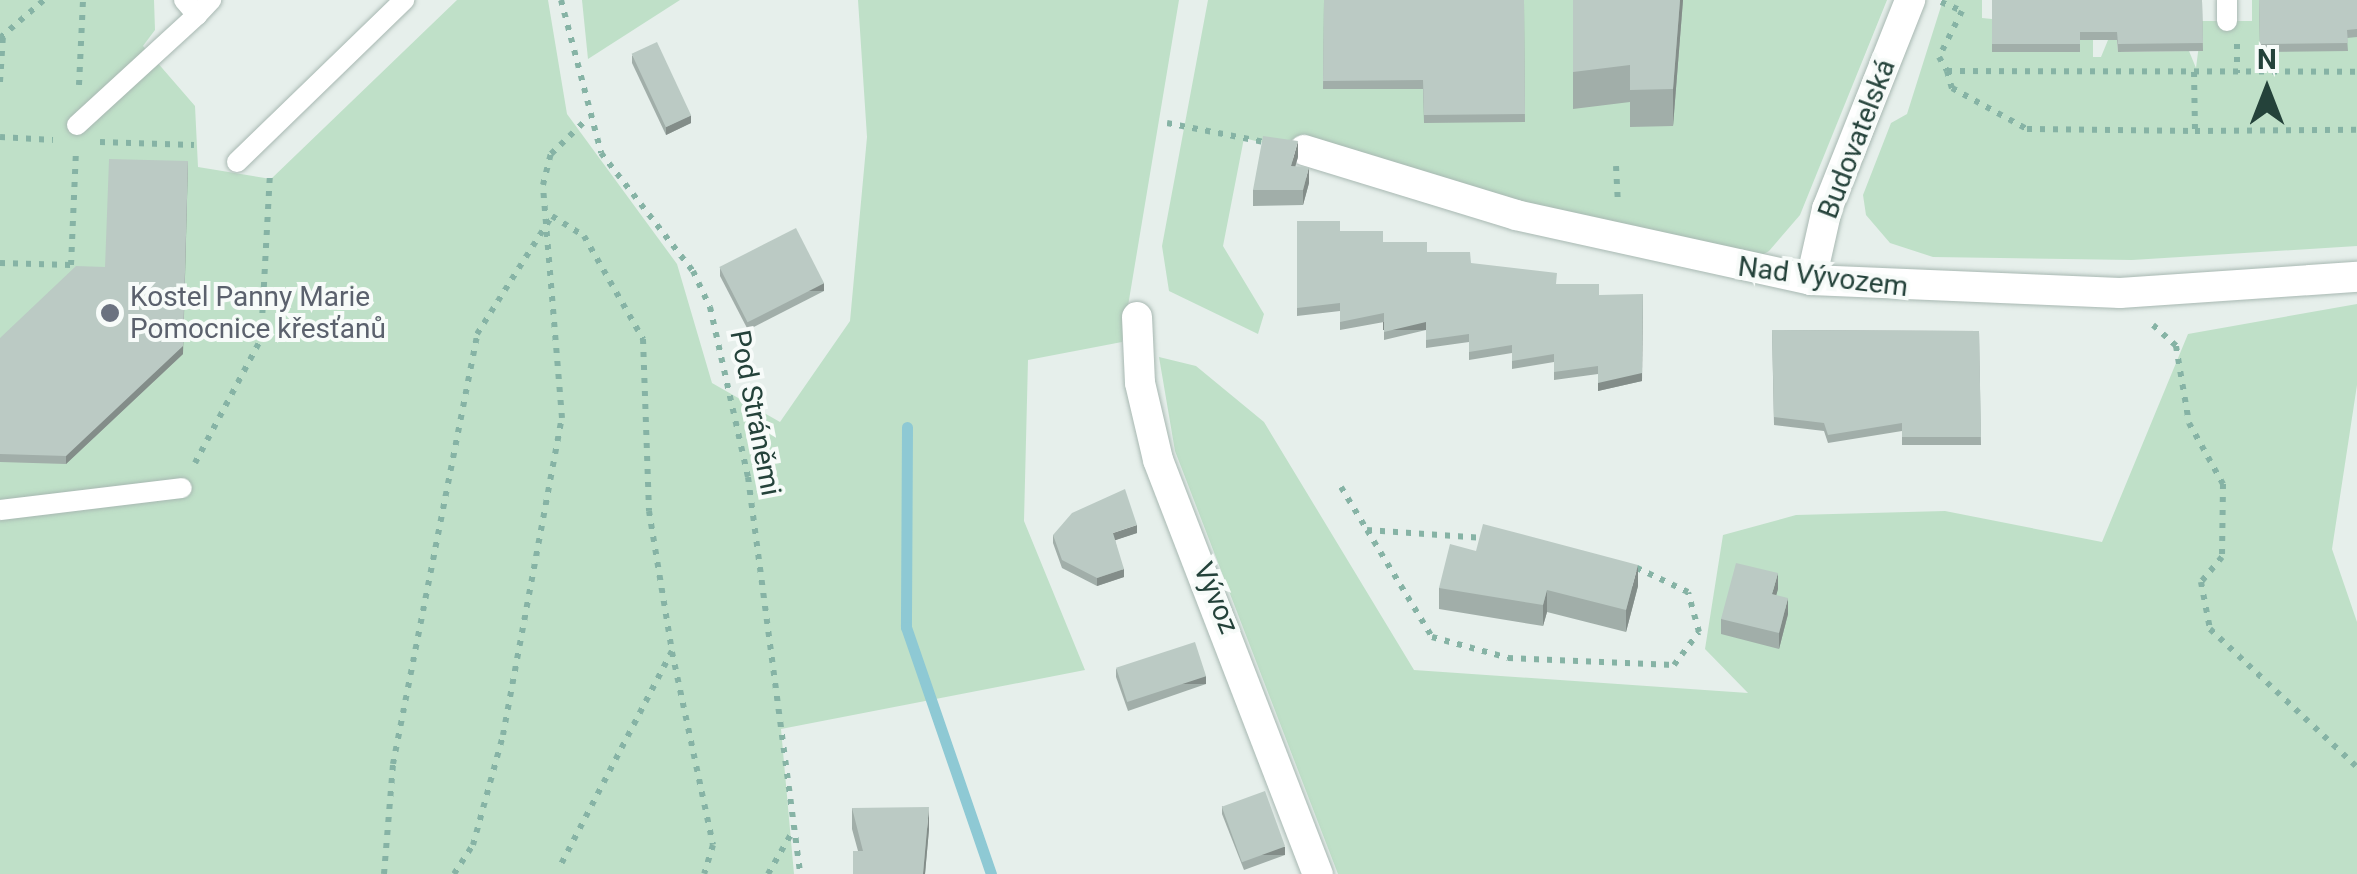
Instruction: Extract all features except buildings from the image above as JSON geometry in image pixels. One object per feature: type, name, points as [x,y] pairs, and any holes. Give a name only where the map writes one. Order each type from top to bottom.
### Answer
[{"type":"street","name":"Budovatelská","points":[[1812,280],[1827,210],[1910,0]]},
{"type":"street","name":"Nad Vývozem","points":[[1304,150],[1516,214],[1812,280],[2120,294],[2357,277]]},
{"type":"street","name":"Vývoz","points":[[1138,317],[1140,382],[1158,460],[1318,874]]},
{"type":"lane","points":[[237,162],[404,0]]},
{"type":"lane","points":[[77,126],[197,5]]},
{"type":"lane","points":[[0,510],[182,488]]},
{"type":"path","points":[[0,82],[2,36],[44,0]]},
{"type":"path","points":[[0,262],[71,265],[83,0]]},
{"type":"path","name":"Pod Stráněmi","points":[[561,0],[586,120],[710,307],[748,477],[800,874]]},
{"type":"path","points":[[1936,0],[1962,11],[1939,57],[1952,88],[2027,129],[2357,130]]},
{"type":"path","points":[[1947,71],[2357,72]]},
{"type":"path","points":[[2194,72],[2196,130]]},
{"type":"path","points":[[454,874],[473,845],[504,734],[562,418],[552,216],[543,185],[552,154],[586,120]]},
{"type":"path","points":[[1168,123],[1304,150]]},
{"type":"path","points":[[182,488],[261,339],[272,131]]},
{"type":"path","points":[[184,144],[194,145]]},
{"type":"path","points":[[1616,166],[1619,220]]},
{"type":"path","points":[[552,216],[584,236],[643,339],[649,511],[672,651],[713,845],[704,874]]},
{"type":"path","points":[[384,874],[393,764],[477,334],[552,216]]},
{"type":"path","points":[[2120,294],[2176,346],[2189,423],[2223,484],[2222,557],[2201,582],[2210,629],[2357,766]]},
{"type":"path","points":[[1341,487],[1432,637],[1508,658],[1674,664],[1699,632],[1688,592],[1627,565]]},
{"type":"path","points":[[1367,530],[1500,541]]},
{"type":"path","points":[[559,868],[672,651]]},
{"type":"path","points":[[768,874],[794,830]]},
{"type":"green space","points":[[0,0],[154,0],[155,30],[143,46],[195,106],[198,167],[271,179],[457,0],[548,0],[567,114],[677,264],[712,383],[780,422],[850,321],[867,137],[858,0],[1179,0],[1122,342],[1028,360],[1024,521],[1085,670],[781,729],[794,874],[0,874]]},
{"type":"green space","points":[[582,0],[680,0],[588,59]]},
{"type":"green space","points":[[1208,0],[1887,0],[1800,215],[1769,251],[1740,268],[1244,138],[1223,246],[1264,314],[1258,334],[1169,291],[1162,246]]},
{"type":"green space","points":[[1943,0],[1982,0],[1982,18],[1992,19],[1992,52],[2079,52],[2080,40],[2093,40],[2093,57],[2101,57],[2108,40],[2117,40],[2118,52],[2189,51],[2196,68],[2202,21],[2252,21],[2252,0],[2357,0],[2357,246],[2132,260],[1933,257],[1890,243],[1866,215],[1863,195],[1891,123],[1907,114]]},
{"type":"green space","points":[[2357,304],[2357,385],[2332,549],[2357,622],[2357,874],[1338,874],[1175,451],[1159,357],[1196,366],[1264,422],[1414,670],[1748,693],[1705,649],[1723,535],[1796,515],[1945,511],[2102,542],[2188,334]]},
{"type":"waterway","points":[[907,427],[906,627],[991,874]]},
{"type":"place","name":"Kostel Panny Marie Pomocnice křesťanů","points":[[110,313]]}]
